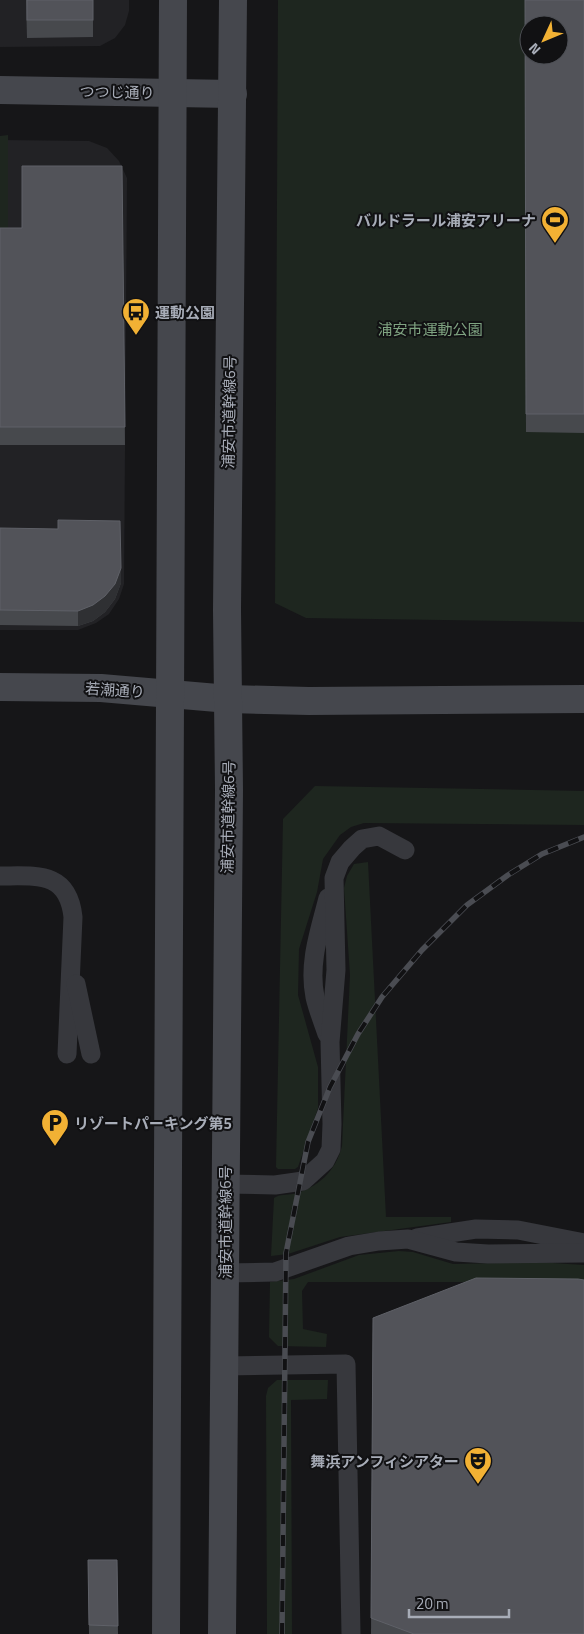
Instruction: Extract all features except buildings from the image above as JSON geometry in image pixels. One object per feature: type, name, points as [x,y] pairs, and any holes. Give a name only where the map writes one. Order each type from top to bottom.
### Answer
[{"type":"street","points":[[166,1634],[171,93],[173,0]]},
{"type":"street","name":"浦安市道幹線6号","points":[[222,1634],[229,698],[227,610],[233,0]]},
{"type":"street","name":"つつじ通り","points":[[0,90],[233,94]]},
{"type":"street","name":"若潮通り","points":[[0,687],[101,688],[229,698],[309,701],[584,699]]},
{"type":"lane","points":[[225,1184],[274,1185],[303,1181],[325,1161],[331,1149],[332,1124],[330,1042],[336,970],[334,878],[340,862],[362,840],[379,836],[405,850]]},
{"type":"lane","points":[[0,876],[43,876],[60,886],[71,902],[71,961],[66,1054]]},
{"type":"lane","points":[[71,961],[91,1054]]},
{"type":"lane","points":[[225,1273],[275,1272],[349,1246],[476,1229],[518,1230],[584,1243]]},
{"type":"lane","points":[[408,1239],[456,1252],[488,1254],[584,1253]]},
{"type":"lane","points":[[224,1366],[346,1364],[351,1634]]},
{"type":"shaded area","points":[[0,0],[129,0],[129,11],[125,25],[115,38],[100,46],[0,47]]},
{"type":"shaded area","points":[[0,140],[89,141],[107,148],[119,161],[127,178],[124,584],[119,599],[109,614],[96,623],[78,630],[0,630]]},
{"type":"green space","name":"浦安市運動公園","points":[[278,0],[584,0],[584,622],[306,618],[275,603]]},
{"type":"green space","points":[[8,135],[8,242],[0,241],[0,136]]},
{"type":"green space","points":[[315,786],[584,791],[584,825],[364,823],[351,827],[340,835],[323,859],[317,892],[299,949],[298,995],[318,1067],[318,1108],[298,1167],[295,1169],[278,1169],[276,1167],[283,819]]},
{"type":"green space","points":[[368,862],[386,1217],[451,1217],[451,1222],[340,1237],[288,1254],[271,1256],[274,1198],[302,1191],[318,1183],[330,1171],[342,1146],[350,975],[344,888],[347,876],[354,864]]},
{"type":"green space","points":[[399,1251],[413,1252],[453,1264],[537,1262],[584,1265],[584,1282],[308,1282],[302,1291],[303,1329],[327,1334],[326,1347],[278,1346],[269,1337],[270,1282],[294,1279],[359,1255]]},
{"type":"green space","points":[[277,1380],[328,1380],[327,1399],[291,1400],[292,1634],[267,1634],[266,1396],[268,1388]]},
{"type":"railway","points":[[282,1634],[286,1253],[308,1142],[330,1087],[358,1034],[382,997],[422,950],[467,905],[508,875],[542,854],[584,837]]},
{"type":"place","name":"バルドラール浦安アリーナ","points":[[555,244]]},
{"type":"place","name":"運動公園","points":[[136,336]]},
{"type":"place","name":"リゾートパーキング第5","points":[[55,1147]]},
{"type":"place","name":"舞浜アンフィシアター","points":[[478,1485]]}]
